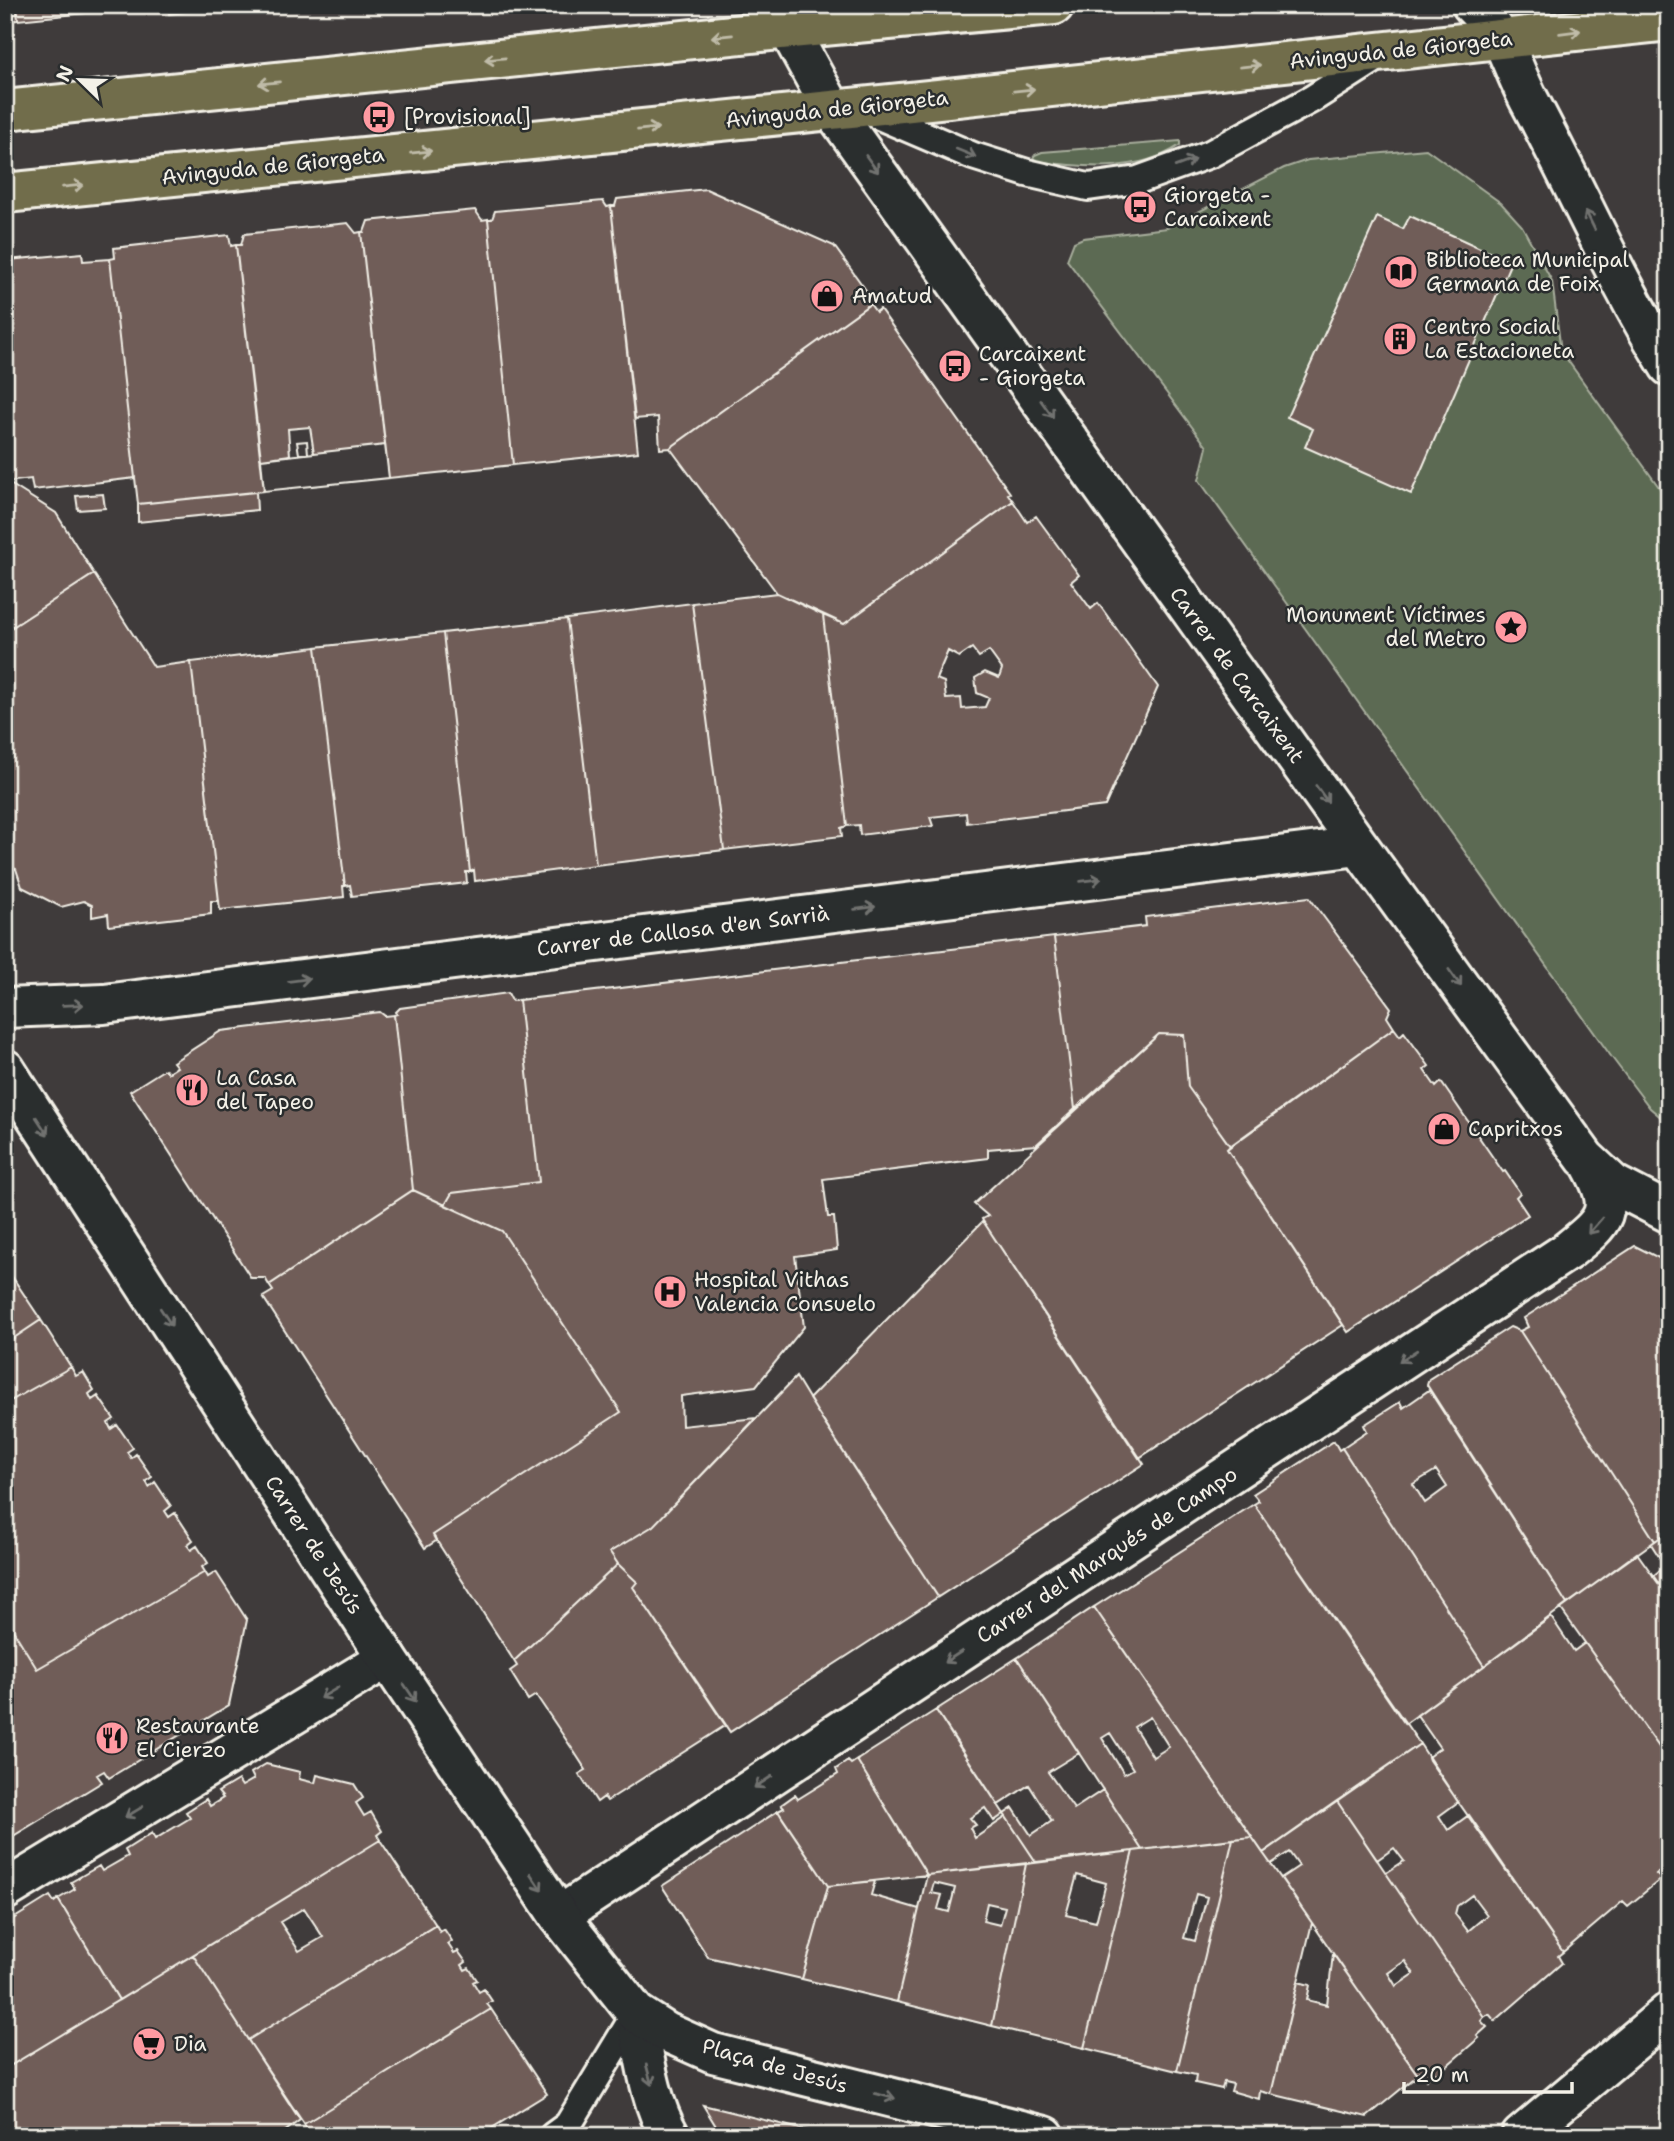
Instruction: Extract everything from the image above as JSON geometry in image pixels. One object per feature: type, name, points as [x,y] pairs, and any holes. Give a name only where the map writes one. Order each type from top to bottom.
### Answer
[{"type":"main road","points":[[5,110],[782,17],[1054,5]]},
{"type":"main road","name":"Avinguda de Giorgeta","points":[[5,193],[1669,21]]},
{"type":"street","points":[[1472,5],[1502,40],[1518,79],[1563,163],[1615,271],[1642,323],[1669,366]]},
{"type":"street","name":"Carrer de Carcaixent","points":[[782,17],[1359,846],[1591,1165],[1621,1189],[1669,1213]]},
{"type":"street","name":"Carrer de Callosa d'en Sarrià","points":[[5,1008],[104,1004],[1359,846]]},
{"type":"street","name":"Carrer de Jesús","points":[[5,1069],[387,1658],[559,1916],[636,2013]]},
{"type":"street","name":"Carrer del Marqués de Campo","points":[[559,1916],[1566,1252],[1602,1219],[1606,1200],[1602,1184],[1591,1165]]},
{"type":"street","points":[[5,1890],[387,1658]]},
{"type":"street","points":[[1521,2136],[1669,2012]]},
{"type":"street","points":[[636,2013],[647,2072],[663,2125],[670,2136]]},
{"type":"street","name":"Plaça de Jesús","points":[[636,2013],[666,2032],[713,2053],[1045,2136]]},
{"type":"lane","points":[[845,108],[973,156],[1027,173],[1088,187],[1138,180],[1210,154],[1312,99],[1386,52]]},
{"type":"lane","points":[[1621,1189],[1669,1200]]},
{"type":"lane","points":[[553,2136],[568,2125],[636,2013]]},
{"type":"green space","points":[[1180,141],[1180,145],[1164,154],[1129,164],[1072,165],[1036,161],[1033,158],[1042,152]]},
{"type":"green space","points":[[1426,149],[1501,203],[1522,226],[1552,281],[1561,351],[1669,501],[1669,1124],[1650,1108],[1613,1059],[1199,480],[1207,447],[1067,260],[1074,242],[1083,238],[1167,228],[1284,168],[1308,160]]},
{"type":"building","points":[[5,5],[17,5],[18,20],[5,21]]},
{"type":"building","points":[[17,5],[145,5],[145,7],[18,20]]},
{"type":"building","points":[[168,5],[212,5],[195,7],[196,11],[169,14]]},
{"type":"building","points":[[1669,88],[1669,139],[1664,89]]},
{"type":"building","points":[[706,189],[834,246],[868,293],[864,296],[870,304],[670,448],[660,449],[658,417],[635,419],[611,206],[615,206],[617,199]]},
{"type":"building","points":[[603,201],[607,207],[611,206],[638,452],[513,465],[488,219],[492,219],[495,211]]},
{"type":"building","points":[[475,210],[482,220],[488,219],[513,465],[389,478],[361,232],[364,232],[368,221]]},
{"type":"building","name":"Centro Social La Estacioneta","points":[[1410,216],[1511,262],[1411,494],[1305,447],[1313,429],[1287,417],[1377,217],[1403,229]]},
{"type":"building","points":[[348,223],[356,233],[361,232],[385,445],[314,453],[310,427],[288,429],[290,455],[261,459],[236,245],[241,245],[244,234]]},
{"type":"building","points":[[229,235],[231,246],[236,245],[264,491],[138,504],[110,259],[115,258],[114,248]]},
{"type":"building","points":[[82,253],[83,261],[110,259],[135,478],[33,490],[31,479],[7,482],[5,467],[5,269],[9,269],[8,260]]},
{"type":"building","points":[[870,304],[876,312],[880,309],[1013,501],[844,624],[777,593],[670,448]]},
{"type":"building","points":[[307,441],[308,454],[299,454],[297,442]]},
{"type":"building","points":[[307,441],[308,454],[299,454],[297,442]]},
{"type":"building","points":[[385,445],[389,478],[264,491],[261,459]]},
{"type":"building","points":[[385,445],[389,478],[264,491],[261,459]]},
{"type":"building","points":[[5,483],[56,513],[94,574],[5,632]]},
{"type":"building","points":[[256,492],[257,510],[138,522],[138,504]]},
{"type":"building","points":[[103,494],[105,508],[78,510],[76,496]]},
{"type":"building","points":[[1013,501],[1027,522],[1036,516],[1079,575],[1071,582],[1091,609],[1098,603],[1158,687],[1105,806],[967,823],[966,813],[930,817],[933,826],[860,835],[859,825],[847,826],[823,615],[844,624]],"holes":[[[972,648],[979,657],[989,651],[1002,669],[999,678],[985,672],[975,678],[977,693],[989,698],[985,707],[962,709],[961,698],[946,699],[944,682],[936,679],[948,651],[959,657]]]},
{"type":"building","points":[[94,574],[154,667],[191,662],[219,901],[211,901],[211,914],[109,926],[108,914],[92,917],[92,905],[84,901],[61,907],[22,887],[16,869],[5,865],[5,632]]},
{"type":"building","points":[[777,593],[823,615],[847,826],[841,828],[842,836],[724,850],[692,603]]},
{"type":"building","points":[[692,603],[724,850],[596,865],[567,619]]},
{"type":"building","points":[[567,619],[596,865],[475,881],[474,870],[470,872],[443,633]]},
{"type":"building","points":[[443,633],[470,872],[466,872],[467,883],[352,896],[350,885],[345,886],[316,647]]},
{"type":"building","points":[[316,647],[345,886],[344,897],[220,910],[191,662]]},
{"type":"building","points":[[1309,897],[1391,1008],[1387,1017],[1394,1028],[1230,1146],[1188,1087],[1184,1035],[1159,1034],[1075,1109],[1054,937],[1146,926],[1145,917]]},
{"type":"building","name":"Hospital Vithas Valencia Consuelo","points":[[1054,937],[1075,1109],[1036,1145],[988,1149],[988,1158],[823,1179],[828,1217],[834,1217],[837,1250],[795,1256],[804,1327],[756,1386],[681,1396],[682,1426],[756,1418],[653,1526],[610,1552],[618,1564],[514,1661],[433,1535],[621,1412],[502,1231],[445,1205],[452,1193],[539,1182],[519,1000]]},
{"type":"building","points":[[508,993],[512,1001],[519,1000],[539,1182],[452,1193],[445,1205],[413,1190],[394,1015],[400,1008]]},
{"type":"building","points":[[380,1012],[385,1016],[394,1015],[413,1190],[269,1285],[265,1278],[251,1278],[130,1091],[165,1069],[168,1073],[177,1067],[173,1062],[221,1031]]},
{"type":"building","points":[[1394,1028],[1400,1036],[1404,1032],[1429,1066],[1424,1070],[1436,1087],[1441,1082],[1503,1172],[1505,1171],[1520,1193],[1516,1197],[1528,1215],[1348,1332],[1227,1149]]},
{"type":"building","points":[[1159,1034],[1184,1035],[1188,1087],[1230,1146],[1227,1149],[1343,1325],[1139,1458],[983,1221],[982,1219],[988,1216],[974,1204]]},
{"type":"building","points":[[413,1190],[502,1231],[621,1412],[433,1535],[436,1541],[425,1548],[263,1297],[273,1291],[269,1285]]},
{"type":"building","points":[[983,1221],[1144,1464],[938,1597],[809,1399]]},
{"type":"building","points":[[1635,1246],[1669,1263],[1669,1531],[1655,1541],[1520,1331],[1528,1327],[1524,1318]]},
{"type":"building","points":[[5,1266],[41,1320],[5,1344]]},
{"type":"building","points":[[41,1320],[71,1367],[5,1404],[5,1344]]},
{"type":"building","points":[[1510,1327],[1520,1331],[1655,1541],[1567,1604],[1427,1385],[1429,1379]]},
{"type":"building","points":[[71,1367],[76,1376],[83,1372],[94,1390],[89,1394],[92,1400],[98,1396],[114,1419],[108,1423],[111,1429],[117,1425],[133,1448],[127,1452],[131,1458],[136,1454],[152,1477],[146,1481],[149,1487],[155,1482],[171,1506],[165,1511],[169,1517],[175,1513],[193,1540],[187,1545],[191,1550],[197,1546],[208,1563],[202,1567],[205,1572],[37,1669],[5,1617],[5,1404]]},
{"type":"building","points":[[796,1377],[938,1597],[730,1732],[633,1587],[637,1582],[610,1552],[653,1526]]},
{"type":"building","points":[[1429,1390],[1567,1604],[1484,1666],[1342,1448],[1367,1431],[1364,1425],[1400,1402],[1403,1408]],"holes":[[[1436,1470],[1447,1487],[1425,1503],[1413,1484]]]},
{"type":"building","points":[[1334,1441],[1339,1450],[1342,1448],[1484,1666],[1405,1724],[1254,1504],[1259,1501],[1253,1494]]},
{"type":"building","points":[[1254,1504],[1420,1744],[1263,1853],[1094,1607]]},
{"type":"building","points":[[1669,1531],[1669,1598],[1653,1576],[1665,1566],[1651,1544]]},
{"type":"building","points":[[1637,1553],[1669,1598],[1669,1761],[1561,1609]]},
{"type":"building","points":[[618,1564],[637,1582],[633,1587],[726,1725],[607,1801],[604,1797],[597,1802],[579,1774],[586,1770],[573,1750],[536,1695],[528,1700],[510,1671],[517,1666],[514,1661]]},
{"type":"building","points":[[205,1572],[208,1577],[216,1572],[247,1620],[229,1705],[109,1778],[104,1771],[97,1775],[102,1782],[5,1841],[5,1617],[37,1669]]},
{"type":"building","points":[[1094,1607],[1252,1837],[1142,1850],[1017,1658]],"holes":[[[1150,1717],[1169,1747],[1153,1757],[1134,1727]],[[1110,1733],[1133,1769],[1124,1774],[1102,1738]]]},
{"type":"building","points":[[1551,1617],[1574,1651],[1585,1643],[1669,1761],[1669,1863],[1656,1874],[1661,1879],[1628,1906],[1623,1901],[1563,1952],[1429,1760],[1428,1757],[1440,1748],[1417,1715]]},
{"type":"building","points":[[1017,1658],[1079,1753],[1048,1772],[1074,1809],[1103,1790],[1142,1850],[1036,1862],[1004,1814],[1013,1808],[1031,1835],[1052,1821],[1029,1785],[998,1805],[953,1737],[936,1710]]},
{"type":"building","points":[[936,1710],[1004,1814],[994,1821],[985,1808],[970,1818],[976,1825],[970,1828],[975,1838],[1006,1817],[1036,1862],[927,1875],[857,1760]]},
{"type":"building","points":[[1420,1744],[1458,1802],[1439,1816],[1448,1830],[1469,1815],[1563,1952],[1558,1956],[1562,1963],[1495,2021],[1489,2014],[1484,2017],[1386,1873],[1404,1861],[1394,1848],[1377,1860],[1337,1801]],"holes":[[[1472,1895],[1487,1915],[1468,1931],[1455,1914],[1457,1906]]]},
{"type":"building","points":[[857,1760],[927,1875],[828,1886],[778,1811],[784,1808],[781,1805],[795,1795],[798,1799],[838,1774],[836,1769],[848,1761],[851,1764]]},
{"type":"building","points":[[266,1764],[300,1772],[299,1779],[315,1783],[317,1775],[354,1784],[363,1798],[356,1803],[364,1816],[371,1812],[382,1831],[377,1835],[380,1840],[119,2000],[58,1899],[75,1889],[71,1882],[99,1866],[102,1871],[128,1856],[125,1850],[152,1833],[155,1839],[190,1818],[186,1812],[206,1799],[210,1806],[223,1798],[218,1792],[238,1780],[242,1786],[254,1779],[251,1773]]},
{"type":"building","points":[[1337,1801],[1484,2017],[1481,2021],[1487,2027],[1477,2036],[1479,2038],[1436,2075],[1434,2072],[1426,2080],[1419,2072],[1418,2075],[1281,1878],[1299,1866],[1289,1852],[1271,1864],[1263,1853]],"holes":[[[1405,1961],[1414,1974],[1396,1986],[1388,1973]]]},
{"type":"building","points":[[778,1811],[828,1886],[802,1979],[708,1957],[662,1886]]},
{"type":"building","points":[[1252,1837],[1312,1923],[1271,2094],[1260,2091],[1259,2099],[1231,2091],[1233,2084],[1224,2082],[1222,2089],[1195,2083],[1196,2075],[1177,2071],[1233,1839]]},
{"type":"building","points":[[1233,1839],[1177,2071],[1084,2048],[1133,1851]],"holes":[[[1196,1894],[1207,1897],[1195,1941],[1184,1938]]]},
{"type":"building","points":[[380,1840],[436,1925],[248,2040],[193,1955]],"holes":[[[304,1908],[323,1937],[299,1951],[280,1922]]]},
{"type":"building","points":[[1133,1851],[1084,2048],[992,2026],[1026,1864]],"holes":[[[1077,1875],[1106,1883],[1096,1922],[1066,1915]]]},
{"type":"building","points":[[1026,1864],[992,2026],[897,2002],[927,1875]],"holes":[[[934,1883],[955,1888],[949,1912],[938,1909],[942,1895],[931,1893]],[[987,1903],[1005,1907],[1000,1925],[983,1921]]]},
{"type":"building","points":[[875,1881],[871,1895],[919,1909],[897,2002],[802,1979],[828,1886]]},
{"type":"building","points":[[50,1896],[54,1902],[58,1899],[119,2000],[5,2069],[5,1924]]},
{"type":"building","points":[[436,1925],[440,1932],[444,1929],[452,1941],[448,1944],[454,1953],[458,1951],[466,1962],[462,1965],[465,1970],[469,1968],[477,1980],[473,1982],[479,1992],[484,1989],[492,2001],[487,2004],[491,2009],[304,2124],[248,2040]]},
{"type":"building","points":[[1333,1954],[1418,2075],[1367,2117],[1271,2094],[1298,1982],[1310,1985],[1307,2000],[1327,2005]]},
{"type":"building","name":"Dia","points":[[193,1955],[300,2120],[279,2136],[5,2136],[5,2069]]},
{"type":"building","points":[[491,2009],[547,2094],[479,2136],[311,2136],[304,2124]]},
{"type":"building","points":[[703,2105],[829,2136],[722,2136]]},
{"type":"place","name":"[Provisional]","points":[[379,117]]},
{"type":"place","name":"Giorgeta - Carcaixent","points":[[1140,207]]},
{"type":"place","name":"Biblioteca Municipal Germana de Foix","points":[[1401,272]]},
{"type":"place","name":"Amatud","points":[[827,296]]},
{"type":"place","name":"Centro Social La Estacioneta","points":[[1400,339]]},
{"type":"place","name":"Carcaixent - Giorgeta","points":[[955,366]]},
{"type":"place","name":"Monument Víctimes del Metro","points":[[1511,627]]},
{"type":"place","name":"La Casa del Tapeo","points":[[192,1090]]},
{"type":"place","name":"Capritxos","points":[[1444,1129]]},
{"type":"place","name":"Hospital Vithas Valencia Consuelo","points":[[670,1292]]},
{"type":"place","name":"Restaurante El Cierzo","points":[[112,1738]]},
{"type":"place","name":"Dia","points":[[149,2044]]}]
